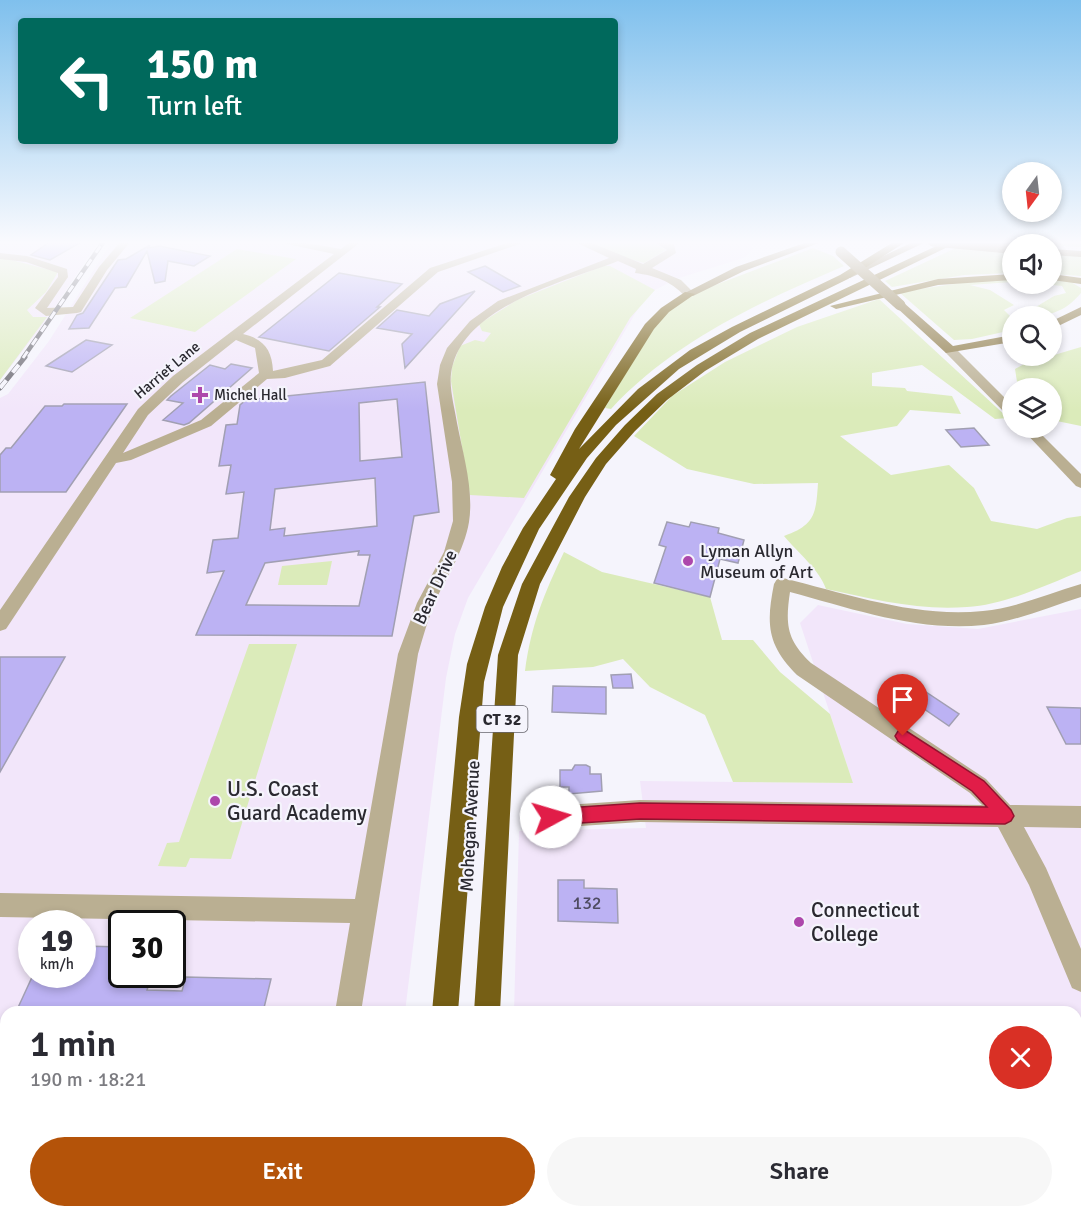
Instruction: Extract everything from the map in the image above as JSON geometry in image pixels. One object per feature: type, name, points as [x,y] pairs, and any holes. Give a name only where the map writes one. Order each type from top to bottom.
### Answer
[{"type":"highway","points":[[555,493],[556,480],[570,449],[640,340],[665,310],[683,298]]},
{"type":"highway","name":"CT 32","points":[[555,493],[607,426],[671,368],[741,326],[800,298]]},
{"type":"highway","name":"CT 32","points":[[788,320],[835,298]]},
{"type":"highway","points":[[788,320],[871,298]]},
{"type":"highway","name":"Mohegan Avenue","points":[[487,1006],[504,696],[510,645],[523,603],[543,558],[577,497],[609,452],[650,408],[694,373],[738,345],[788,320]]},
{"type":"highway","name":"Mohegan Avenue","points":[[446,1006],[472,694],[478,658],[506,580],[555,493]]},
{"type":"main road","points":[[892,298],[950,350],[1002,341]]},
{"type":"main road","points":[[1062,320],[1081,310]]},
{"type":"street","points":[[48,298],[40,308],[46,313],[77,309],[84,298]]},
{"type":"street","name":"Harriet Lane","points":[[0,624],[136,420],[156,399],[284,298]]},
{"type":"street","points":[[264,375],[285,374],[330,360],[402,298]]},
{"type":"street","name":"Bear Drive","points":[[349,1006],[408,654],[426,603],[454,546],[461,521],[460,482],[444,384],[449,356],[467,330],[502,303],[515,298]]},
{"type":"street","points":[[109,459],[126,457],[206,423],[264,375],[267,370],[264,348],[252,340],[235,336]]},
{"type":"street","points":[[950,350],[1002,402]]},
{"type":"street","points":[[1038,438],[1081,483]]},
{"type":"street","points":[[1081,590],[1004,614],[953,618],[880,608],[783,584],[776,619],[777,629],[796,662],[978,786],[1005,816],[1022,845],[1081,979]]},
{"type":"street","points":[[551,817],[640,811],[1081,817]]},
{"type":"street","points":[[0,905],[364,911]]},
{"type":"shaded area","points":[[0,298],[61,298],[40,329],[0,380]]},
{"type":"shaded area","name":"U.S. Coast Guard Academy","points":[[76,298],[647,298],[468,598],[455,634],[446,678],[406,1006],[0,1006],[0,398],[8,394],[49,341]]},
{"type":"shaded area","name":"Connecticut College","points":[[818,605],[907,624],[978,629],[1081,609],[1081,1006],[514,1006],[519,831],[646,828],[640,781],[853,783],[800,623]]},
{"type":"green space","points":[[0,298],[40,298],[27,310],[33,317],[47,317],[0,380]]},
{"type":"green space","points":[[161,298],[242,298],[195,332],[130,318]]},
{"type":"green space","points":[[523,298],[648,298],[630,318],[524,498],[470,495],[451,381],[452,367],[460,346],[475,340],[484,342],[491,333],[482,331],[479,324]]},
{"type":"green space","points":[[685,298],[773,298],[690,343],[662,363],[611,409],[605,408],[658,319]]},
{"type":"green space","points":[[906,298],[1002,298],[1014,305],[1002,306],[1002,332],[972,339],[954,340]]},
{"type":"green space","points":[[1051,298],[1076,298],[1062,309],[1062,306],[1038,306]]},
{"type":"green space","points":[[879,299],[1002,412],[1002,418],[995,419],[922,365],[872,373],[872,386],[905,388],[907,391],[952,396],[961,414],[910,410],[897,426],[840,436],[891,475],[949,465],[974,488],[991,521],[1037,529],[1067,518],[1081,516],[1081,571],[1010,598],[967,607],[914,606],[826,589],[814,568],[784,536],[808,523],[812,517],[818,483],[754,484],[687,469],[634,436],[672,396],[725,362],[797,327]]},
{"type":"green space","points":[[1081,347],[1081,426],[1062,422],[1062,378],[1016,378],[1015,369],[1020,366],[1062,366],[1062,353]]},
{"type":"green space","points":[[564,552],[602,572],[710,597],[722,640],[753,640],[780,672],[830,714],[853,783],[733,782],[705,715],[650,687],[623,659],[593,667],[525,671],[539,610]]},
{"type":"green space","points":[[332,561],[327,585],[278,585],[282,566]]},
{"type":"green space","points":[[249,644],[297,644],[231,859],[190,858],[186,867],[158,866],[167,843],[179,842]]},
{"type":"building","points":[[93,298],[109,298],[89,328],[69,329],[77,315],[83,313]]},
{"type":"building","points":[[308,298],[387,298],[377,307],[380,307],[329,351],[259,337]]},
{"type":"building","points":[[457,298],[469,298],[405,368],[402,344],[412,334],[377,328],[397,310],[429,316],[440,304]]},
{"type":"building","points":[[86,340],[112,345],[72,372],[46,366]]},
{"type":"building","name":"Michel Hall","points":[[231,364],[252,368],[189,423],[184,425],[163,420],[183,403],[167,400],[171,396],[210,365],[225,369]]},
{"type":"building","points":[[425,382],[439,512],[414,516],[392,636],[196,635],[224,571],[207,573],[213,540],[238,538],[244,492],[226,494],[231,465],[219,466],[226,425],[237,424],[240,405],[246,400]],"holes":[[[397,399],[402,457],[360,461],[359,403]],[[375,478],[377,526],[284,536],[285,528],[270,530],[275,489]],[[359,551],[358,555],[370,555],[359,606],[246,605],[265,563]]]},
{"type":"building","points":[[127,404],[66,492],[0,492],[0,455],[6,448],[11,448],[45,406]]},
{"type":"building","points":[[974,428],[989,445],[961,447],[946,430]]},
{"type":"building","name":"Lyman Allyn Museum of Art","points":[[667,522],[689,527],[691,522],[719,528],[718,533],[744,540],[738,563],[720,559],[710,597],[654,583],[666,547],[659,545]]},
{"type":"building","points":[[0,657],[65,657],[0,772]]},
{"type":"building","points":[[631,674],[633,688],[613,688],[611,675]]},
{"type":"building","points":[[914,684],[959,714],[949,726],[904,695]]},
{"type":"building","points":[[553,686],[606,687],[606,714],[552,712]]},
{"type":"building","points":[[1047,707],[1081,708],[1081,744],[1066,744]]},
{"type":"building","points":[[575,765],[590,767],[590,774],[601,774],[602,791],[569,794],[569,787],[560,787],[560,770],[572,770]]},
{"type":"building","points":[[558,880],[584,880],[584,888],[617,889],[618,923],[558,921]]},
{"type":"building","points":[[96,946],[108,947],[108,988],[182,991],[183,988],[186,988],[186,977],[271,979],[264,1006],[19,1006],[27,988],[96,988]]},
{"type":"railway","points":[[23,358],[65,298]]},
{"type":"railway","points":[[0,388],[25,357]]},
{"type":"place","name":"Michel Hall","points":[[200,395]]},
{"type":"place","name":"Lyman Allyn Museum of Art","points":[[688,561]]},
{"type":"place","name":"U.S. Coast Guard Academy","points":[[215,801]]},
{"type":"place","name":"Connecticut College","points":[[799,922]]},
{"type":"route","points":[[551,817],[640,811],[1005,816],[978,786],[903,736]]}]
